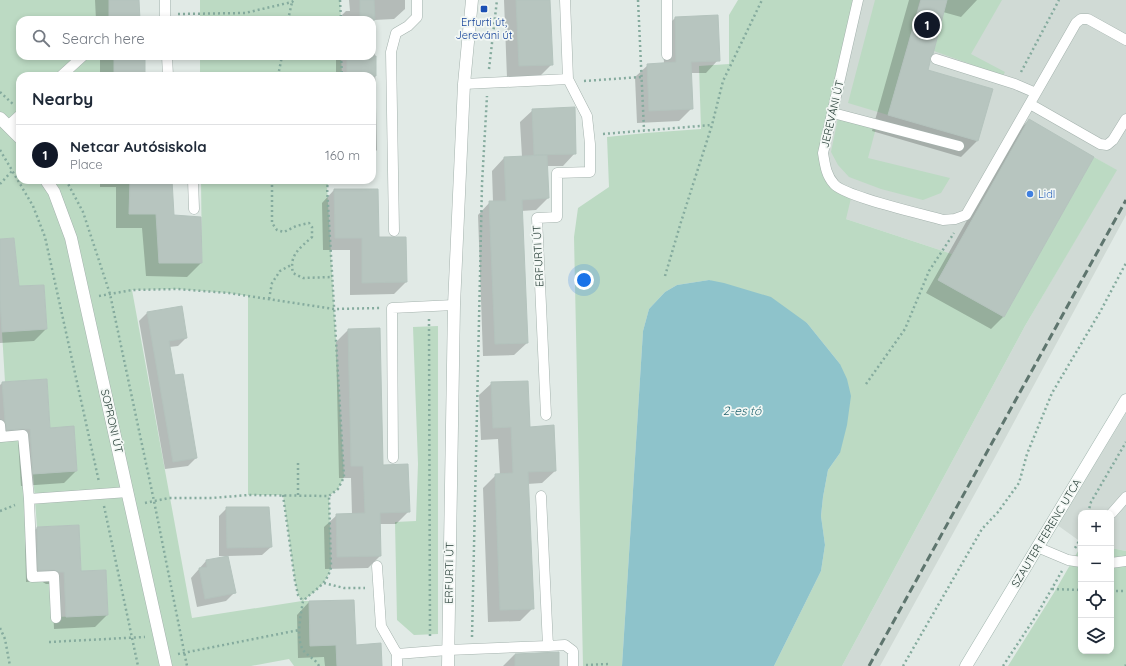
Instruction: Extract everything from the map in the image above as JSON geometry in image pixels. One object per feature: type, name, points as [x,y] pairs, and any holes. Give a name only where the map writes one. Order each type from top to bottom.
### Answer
[{"type":"street","name":"ERFURTI ÚT","points":[[448,666],[454,305],[464,84],[472,0]]},
{"type":"street","points":[[4,122],[16,134]]},
{"type":"street","name":"SOPRONI ÚT","points":[[49,184],[54,192],[71,238],[165,661]]},
{"type":"street","name":"SZAUTER FERENC UTCA","points":[[966,666],[1126,400]]},
{"type":"lane","points":[[165,0],[165,16]]},
{"type":"lane","points":[[394,231],[391,52],[396,33],[408,26],[416,17],[416,0]]},
{"type":"lane","name":"ERFURTI ÚT","points":[[546,415],[537,218],[557,217],[557,174],[590,172],[587,116],[568,81],[565,0]]},
{"type":"lane","points":[[667,0],[667,55]]},
{"type":"lane","name":"JEREVÁNI ÚT","points":[[858,0],[823,153],[827,175],[836,186],[852,194],[943,220],[966,216]]},
{"type":"lane","points":[[966,216],[1076,23],[1081,19],[1088,19],[1126,40]]},
{"type":"lane","points":[[936,59],[1015,84],[1036,93]]},
{"type":"lane","points":[[65,72],[79,60]]},
{"type":"lane","points":[[167,60],[168,72]]},
{"type":"lane","points":[[464,84],[568,81]]},
{"type":"lane","points":[[1030,104],[1100,144],[1107,145],[1113,140],[1126,119]]},
{"type":"lane","points":[[4,122],[16,112]]},
{"type":"lane","points":[[832,113],[959,146]]},
{"type":"lane","points":[[193,184],[194,209]]},
{"type":"lane","points":[[394,458],[392,308],[454,305]]},
{"type":"lane","points":[[0,425],[1,437],[24,435],[29,499],[32,577],[54,576],[56,618]]},
{"type":"lane","points":[[29,499],[128,492]]},
{"type":"lane","points":[[541,496],[548,646]]},
{"type":"lane","points":[[1114,511],[1126,498]]},
{"type":"lane","points":[[1037,547],[1068,560],[1078,562]]},
{"type":"lane","points":[[1114,563],[1126,561]]},
{"type":"lane","points":[[377,566],[381,626],[397,654],[397,666]]},
{"type":"lane","points":[[397,654],[448,650],[565,645],[573,651],[573,666]]},
{"type":"path","points":[[340,0],[341,16]]},
{"type":"path","points":[[472,649],[482,184],[488,83],[497,0]]},
{"type":"path","points":[[638,0],[644,130]]},
{"type":"path","points":[[665,276],[680,222],[712,125],[723,81],[762,0]]},
{"type":"path","points":[[1015,84],[1059,0]]},
{"type":"path","points":[[185,16],[245,13],[293,1],[289,16]]},
{"type":"path","points":[[279,72],[281,60]]},
{"type":"path","points":[[342,60],[342,72]]},
{"type":"path","points":[[568,81],[641,77]]},
{"type":"path","points":[[0,92],[16,108]]},
{"type":"path","points":[[589,135],[712,125]]},
{"type":"path","points":[[0,150],[16,177]]},
{"type":"path","points":[[0,184],[12,170]]},
{"type":"path","points":[[21,184],[34,206],[45,237],[102,494],[138,666]]},
{"type":"path","points":[[68,184],[83,212],[110,294],[187,666]]},
{"type":"path","points":[[272,184],[272,223],[277,230],[284,232],[296,226],[309,223],[312,227],[312,237],[294,255],[291,265],[293,273],[303,278],[332,277]]},
{"type":"path","points":[[131,506],[169,498],[212,498],[248,495],[329,496],[338,489],[344,476],[327,187],[328,184]]},
{"type":"path","points":[[866,384],[905,329],[929,271],[966,216]]},
{"type":"path","points":[[903,666],[982,529],[998,512],[1019,483],[1027,454],[1052,393],[1100,312],[1126,263]]},
{"type":"path","points":[[269,299],[272,283],[280,270],[291,265]]},
{"type":"path","points":[[84,298],[132,290],[177,289],[228,292],[334,309],[392,308]]},
{"type":"path","points":[[429,306],[430,651]]},
{"type":"path","points":[[1089,510],[1091,502],[1126,442]]},
{"type":"path","points":[[298,461],[298,495]]},
{"type":"path","points":[[283,495],[295,581],[298,595],[303,601]]},
{"type":"path","points":[[319,666],[317,662],[302,648],[299,630],[303,601],[324,584],[329,576],[331,567],[329,496]]},
{"type":"path","points":[[1003,666],[1036,616],[1078,543]]},
{"type":"path","points":[[324,584],[344,588],[378,587]]},
{"type":"path","points":[[1052,589],[1078,590]]},
{"type":"path","points":[[1114,591],[1126,591]]},
{"type":"path","points":[[0,628],[5,639],[10,666]]},
{"type":"path","points":[[165,661],[184,653],[299,630]]},
{"type":"path","points":[[49,642],[132,638],[159,635]]},
{"type":"path","points":[[573,666],[608,664]]},
{"type":"shaded area","points":[[858,0],[1126,0],[1126,215],[880,666],[842,666],[1025,326],[1116,170],[1094,157],[1004,317],[938,280],[952,254],[846,219],[836,186],[823,153]]},
{"type":"shaded area","points":[[1126,400],[1126,551],[1114,549],[1114,510],[1078,510],[1078,540],[1053,522]]},
{"type":"green space","points":[[0,0],[109,0],[109,16],[16,16],[16,60],[114,60],[114,72],[16,72],[16,184],[130,184],[129,214],[156,214],[160,263],[202,263],[201,184],[328,184],[327,187],[344,477],[338,489],[329,496],[331,567],[324,582],[303,601],[309,601],[310,646],[336,645],[337,666],[294,666],[289,659],[251,666],[0,666],[0,425],[1,437],[23,435],[32,577],[54,576],[56,617],[108,615],[106,570],[81,571],[79,525],[37,527],[33,474],[77,471],[74,427],[50,428],[47,379],[5,382],[2,332],[47,329],[44,285],[19,286],[14,238],[0,239]],"holes":[[[177,289],[248,296],[248,495],[283,495],[295,581],[298,595],[302,601],[192,618],[132,290]]]},
{"type":"green space","points":[[200,0],[340,0],[341,16],[200,16]]},
{"type":"green space","points":[[738,0],[858,0],[823,153],[827,175],[852,194],[846,219],[952,254],[938,280],[1004,317],[1094,157],[1117,170],[1025,326],[842,666],[774,666],[821,571],[825,545],[821,516],[823,497],[828,470],[840,453],[840,364],[807,323],[709,280],[677,285],[665,292],[649,309],[643,331],[622,666],[583,666],[574,237],[578,208],[609,187],[607,137],[701,129],[699,66],[729,64],[729,15]]},
{"type":"green space","points":[[875,0],[920,0],[888,115],[848,103]]},
{"type":"green space","points":[[947,0],[1002,0],[971,54],[1005,72],[1003,76],[934,51]]},
{"type":"green space","points":[[200,60],[341,60],[342,72],[200,72]]},
{"type":"green space","points":[[838,118],[876,128],[868,158],[950,178],[941,193],[923,200],[881,189],[849,177],[838,165],[831,152]]},
{"type":"green space","points":[[438,326],[438,634],[414,635],[397,620],[395,522],[416,521],[418,464],[413,327]]},
{"type":"green space","points":[[1114,549],[1126,551],[1126,666],[1008,666],[1078,551],[1078,654],[1114,654]]},
{"type":"water","name":"2-es tó","points":[[709,280],[771,297],[807,323],[840,364],[847,379],[851,396],[847,425],[840,453],[828,470],[823,497],[821,516],[825,545],[821,571],[774,666],[622,666],[643,331],[649,309],[665,292],[677,285]]},
{"type":"building","points":[[109,0],[139,0],[140,16],[109,16]]},
{"type":"building","points":[[360,0],[374,0],[375,16],[360,16]]},
{"type":"building","points":[[516,0],[550,0],[553,65],[519,66]]},
{"type":"building","points":[[921,0],[947,0],[933,54],[930,57],[928,70],[993,89],[978,141],[888,115]]},
{"type":"building","points":[[718,15],[720,61],[691,62],[693,109],[649,111],[647,64],[676,62],[675,17]]},
{"type":"building","points":[[114,60],[145,60],[145,72],[114,72]]},
{"type":"building","points":[[347,60],[376,60],[376,72],[347,72]]},
{"type":"building","points":[[575,107],[576,154],[534,155],[532,109]]},
{"type":"building","name":"Lidl","points":[[1029,119],[1094,157],[1004,317],[938,280]]},
{"type":"building","points":[[547,155],[549,198],[522,200],[528,343],[495,344],[489,201],[506,201],[504,157]]},
{"type":"building","points":[[130,184],[172,184],[174,215],[201,217],[202,263],[159,263],[156,214],[129,214]]},
{"type":"building","points":[[334,189],[378,189],[379,237],[406,237],[407,282],[362,283],[362,238],[335,238]]},
{"type":"building","points":[[14,238],[19,286],[44,285],[47,329],[2,332],[0,300],[0,239]]},
{"type":"building","points":[[182,306],[187,338],[169,341],[175,375],[183,374],[197,458],[173,462],[147,312]]},
{"type":"building","points":[[380,328],[383,465],[408,464],[410,512],[380,513],[381,556],[337,557],[336,514],[365,513],[363,466],[351,466],[348,329]]},
{"type":"building","points":[[47,379],[50,428],[74,426],[77,471],[33,474],[30,429],[7,430],[2,382]]},
{"type":"building","points":[[528,381],[530,427],[554,425],[556,471],[528,472],[534,609],[500,610],[495,474],[513,473],[511,427],[493,428],[491,382]]},
{"type":"building","points":[[226,507],[269,507],[272,547],[227,548]]},
{"type":"building","points":[[79,525],[81,571],[106,570],[108,615],[66,617],[64,572],[54,570],[38,570],[37,527]]},
{"type":"building","points":[[228,556],[236,593],[205,599],[199,568],[207,567],[206,560]]},
{"type":"building","points":[[354,600],[356,645],[381,643],[382,666],[337,666],[336,645],[310,646],[309,601]]},
{"type":"building","points":[[559,652],[559,666],[515,666],[515,654]]},
{"type":"railway","points":[[869,666],[1126,200]]},
{"type":"place","name":"Erfurti út, Jereváni út","points":[[484,9]]},
{"type":"place","name":"Netcar Autósiskola","points":[[927,25]]},
{"type":"place","name":"Lidl","points":[[1030,194]]}]
